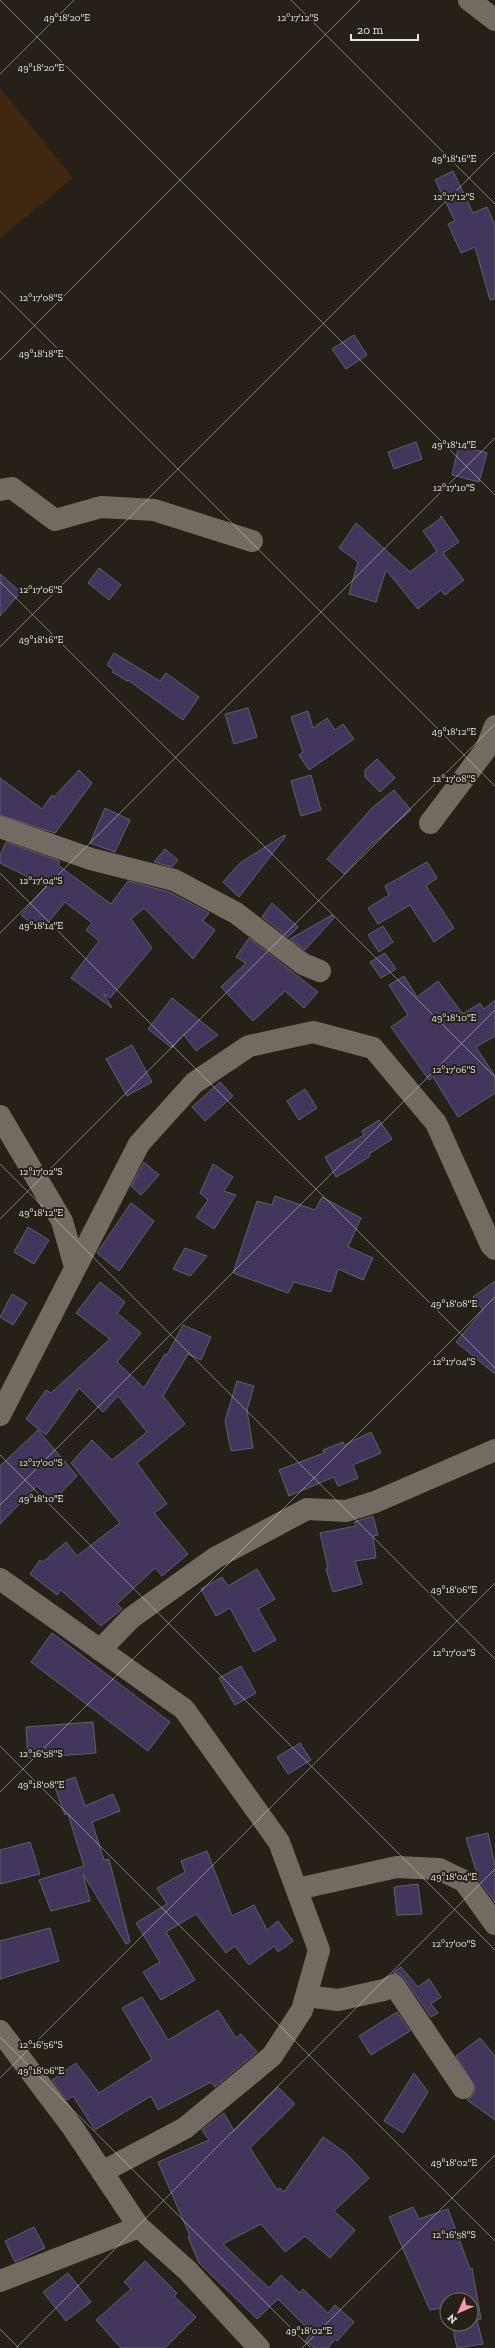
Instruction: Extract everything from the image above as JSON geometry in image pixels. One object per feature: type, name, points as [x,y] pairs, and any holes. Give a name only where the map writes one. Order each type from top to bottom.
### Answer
[{"type":"street","points":[[469,0],[495,20]]},
{"type":"street","points":[[0,490],[12,488],[54,520],[101,507],[154,510],[252,541]]},
{"type":"street","points":[[430,823],[486,749],[495,726]]},
{"type":"street","points":[[0,828],[91,859],[174,880],[236,913],[303,964],[320,971]]},
{"type":"street","points":[[0,1414],[139,1144],[194,1083],[249,1046],[313,1032],[373,1048],[436,1123],[467,1190],[481,1225],[491,1245],[495,1249]]},
{"type":"street","points":[[0,1116],[62,1220],[75,1267]]},
{"type":"street","points":[[100,1650],[131,1618],[216,1558],[307,1509],[346,1511],[375,1502],[495,1450]]},
{"type":"street","points":[[0,1579],[184,1710],[279,1842],[320,1950],[302,2010],[272,2056],[185,2128],[102,2172]]},
{"type":"street","points":[[297,1889],[397,1867],[439,1869],[464,1881],[493,1918]]},
{"type":"street","points":[[306,1996],[338,2000],[384,1990],[394,1985],[463,2088]]},
{"type":"street","points":[[0,2031],[73,2128],[140,2227],[188,2271],[259,2348]]},
{"type":"street","points":[[0,2281],[140,2227]]},
{"type":"shaded area","points":[[0,88],[73,178],[0,238]]},
{"type":"building","points":[[453,171],[473,213],[487,207],[495,225],[495,299],[490,300],[475,247],[461,253],[448,224],[455,221],[435,180]]},
{"type":"building","points":[[354,335],[367,355],[346,369],[332,349]]},
{"type":"building","points":[[416,442],[422,459],[394,469],[388,452]]},
{"type":"building","points":[[459,445],[487,453],[479,482],[452,475]]},
{"type":"building","points":[[441,516],[459,542],[443,553],[464,580],[445,595],[441,590],[418,609],[386,570],[376,602],[349,594],[358,562],[339,548],[356,523],[410,572],[437,551],[423,531],[440,519]]},
{"type":"building","points":[[99,568],[121,585],[109,600],[88,583]]},
{"type":"building","points":[[0,574],[21,592],[0,616]]},
{"type":"building","points":[[114,653],[160,681],[166,673],[199,697],[183,720],[128,680],[127,681],[112,672],[114,670],[107,665]]},
{"type":"building","points":[[248,708],[257,737],[234,744],[225,714]]},
{"type":"building","points":[[308,711],[313,728],[327,718],[335,730],[343,724],[354,739],[309,770],[299,755],[303,752],[291,717]]},
{"type":"building","points":[[377,759],[395,778],[380,792],[365,777],[365,770]]},
{"type":"building","points":[[79,770],[92,783],[55,833],[0,815],[0,778],[42,809],[52,795],[54,797]]},
{"type":"building","points":[[311,775],[321,810],[301,816],[291,781]]},
{"type":"building","points":[[394,790],[411,810],[369,847],[344,874],[327,859],[372,808]]},
{"type":"building","points":[[105,808],[130,820],[115,852],[90,843]]},
{"type":"building","points":[[284,835],[286,836],[239,897],[223,882],[240,863]]},
{"type":"building","points":[[6,842],[57,860],[60,862],[58,865],[111,904],[128,881],[169,892],[209,913],[203,921],[215,930],[193,959],[144,908],[131,919],[152,948],[110,998],[104,994],[112,1008],[71,978],[99,941],[86,930],[92,923],[65,902],[41,931],[21,915],[46,886],[0,863],[0,855]]},
{"type":"building","points":[[165,849],[178,860],[172,867],[154,862]]},
{"type":"building","points":[[427,862],[437,878],[426,886],[454,928],[434,942],[410,905],[378,924],[368,908],[389,895],[385,886]]},
{"type":"building","points":[[272,903],[298,927],[288,937],[262,917]]},
{"type":"building","points":[[332,915],[334,918],[305,950],[290,939]]},
{"type":"building","points":[[383,926],[393,942],[379,952],[368,935]]},
{"type":"building","points":[[249,938],[318,992],[304,1008],[285,991],[253,1021],[221,987],[246,963],[236,957]]},
{"type":"building","points":[[385,953],[396,969],[381,978],[370,962]]},
{"type":"building","points":[[404,976],[417,997],[438,981],[463,1014],[480,1003],[484,1009],[495,1000],[495,1036],[476,1047],[495,1076],[495,1093],[458,1117],[433,1077],[429,1080],[391,1027],[408,1015],[389,985]]},
{"type":"building","points":[[172,998],[218,1035],[196,1051],[183,1034],[172,1048],[148,1029]]},
{"type":"building","points":[[132,1045],[152,1082],[127,1096],[106,1059]]},
{"type":"building","points":[[220,1082],[233,1096],[205,1121],[192,1107]]},
{"type":"building","points":[[305,1089],[317,1108],[299,1120],[287,1101]]},
{"type":"building","points":[[379,1120],[392,1139],[369,1154],[370,1156],[336,1177],[325,1157],[364,1135],[362,1131]]},
{"type":"building","points":[[144,1162],[159,1175],[141,1195],[131,1186]]},
{"type":"building","points":[[213,1164],[233,1177],[224,1191],[236,1195],[214,1229],[196,1217],[208,1200],[200,1193]]},
{"type":"building","points":[[275,1196],[315,1210],[322,1197],[361,1218],[348,1247],[373,1258],[363,1280],[338,1269],[331,1292],[294,1282],[288,1293],[233,1273],[257,1201],[272,1205]]},
{"type":"building","points":[[131,1203],[154,1221],[119,1271],[97,1253]]},
{"type":"building","points":[[28,1227],[49,1240],[34,1264],[14,1252]]},
{"type":"building","points":[[185,1248],[207,1256],[190,1276],[173,1269]]},
{"type":"building","points":[[495,1281],[495,1374],[456,1342],[483,1310],[473,1297]]},
{"type":"building","points":[[100,1282],[125,1302],[117,1313],[141,1333],[117,1362],[144,1388],[165,1354],[167,1355],[183,1325],[211,1337],[201,1360],[188,1354],[163,1396],[185,1424],[137,1463],[167,1504],[154,1513],[188,1554],[162,1576],[155,1568],[117,1604],[122,1609],[101,1626],[61,1590],[57,1595],[30,1574],[40,1560],[43,1562],[66,1542],[77,1556],[120,1523],[71,1463],[92,1440],[112,1460],[147,1432],[118,1396],[103,1412],[79,1388],[46,1435],[26,1419],[46,1390],[51,1393],[110,1339],[76,1313]]},
{"type":"building","points":[[12,1294],[27,1303],[13,1325],[0,1317]]},
{"type":"building","points":[[237,1381],[254,1386],[247,1410],[253,1448],[231,1451],[225,1421]]},
{"type":"building","points":[[38,1430],[77,1476],[53,1501],[37,1486],[0,1524],[0,1466]]},
{"type":"building","points":[[371,1432],[381,1453],[353,1465],[358,1478],[338,1486],[334,1477],[289,1496],[279,1470],[324,1453],[323,1450],[343,1442],[344,1445]]},
{"type":"building","points":[[373,1516],[378,1535],[373,1536],[376,1558],[355,1561],[362,1584],[333,1592],[326,1569],[328,1568],[320,1533],[356,1526],[354,1522]]},
{"type":"building","points":[[257,1569],[275,1599],[258,1609],[276,1640],[254,1652],[230,1608],[216,1616],[201,1589],[222,1577],[228,1586]]},
{"type":"building","points":[[52,1633],[170,1722],[148,1751],[31,1662]]},
{"type":"building","points":[[241,1666],[256,1693],[235,1705],[219,1678]]},
{"type":"building","points":[[93,1722],[96,1753],[28,1758],[26,1727]]},
{"type":"building","points":[[300,1743],[311,1760],[288,1774],[277,1757]]},
{"type":"building","points":[[75,1777],[85,1806],[113,1794],[120,1811],[92,1822],[104,1860],[109,1859],[130,1942],[126,1944],[83,1874],[90,1901],[51,1911],[39,1880],[84,1866],[68,1814],[65,1815],[54,1785]]},
{"type":"building","points":[[488,1833],[495,1866],[495,1903],[479,1880],[466,1838]]},
{"type":"building","points":[[30,1842],[40,1874],[0,1884],[0,1850]]},
{"type":"building","points":[[207,1851],[232,1916],[254,1905],[267,1930],[278,1921],[293,1941],[278,1952],[274,1946],[249,1965],[235,1946],[226,1953],[196,1914],[166,1932],[195,1980],[161,2000],[143,1972],[160,1962],[136,1923],[167,1904],[157,1888],[185,1872],[181,1861]]},
{"type":"building","points":[[418,1884],[422,1914],[397,1915],[394,1887]]},
{"type":"building","points":[[50,1928],[59,1961],[0,1979],[0,1941]]},
{"type":"building","points":[[401,1967],[418,1987],[429,1979],[441,1997],[431,2004],[438,2013],[431,2017],[404,1978],[400,1974],[393,1973]]},
{"type":"building","points":[[142,1997],[168,2040],[218,2010],[236,2038],[241,2034],[257,2052],[215,2087],[211,2082],[158,2110],[151,2096],[95,2130],[73,2096],[67,2100],[52,2080],[76,2063],[99,2093],[152,2059],[122,2008]]},
{"type":"building","points":[[397,2012],[410,2031],[371,2055],[359,2036]]},
{"type":"building","points":[[480,2038],[495,2056],[495,2120],[467,2100],[474,2094],[475,2087],[456,2056]]},
{"type":"building","points":[[414,2073],[428,2092],[403,2133],[384,2121]]},
{"type":"building","points":[[278,2087],[295,2104],[250,2148],[277,2190],[280,2188],[284,2192],[323,2137],[347,2154],[369,2178],[334,2211],[355,2230],[330,2258],[305,2236],[285,2252],[261,2224],[223,2244],[269,2288],[281,2275],[300,2293],[303,2289],[328,2313],[335,2305],[354,2322],[337,2341],[335,2339],[328,2348],[315,2348],[305,2341],[311,2332],[278,2299],[257,2319],[199,2263],[188,2237],[190,2236],[158,2162],[209,2140],[202,2130],[224,2113],[234,2131]]},
{"type":"building","points":[[413,2207],[419,2219],[448,2209],[470,2269],[472,2268],[476,2292],[439,2292],[439,2308],[430,2310],[389,2217]]},
{"type":"building","points":[[34,2227],[45,2248],[15,2262],[5,2241]]},
{"type":"building","points":[[145,2261],[177,2293],[174,2296],[196,2317],[165,2348],[121,2348],[96,2320],[131,2289],[124,2282]]},
{"type":"building","points":[[68,2273],[91,2302],[66,2321],[43,2292]]},
{"type":"building","points":[[479,2308],[481,2319],[479,2320]]},
{"type":"building","points":[[479,2328],[483,2344],[457,2348],[454,2332],[479,2332]]}]
